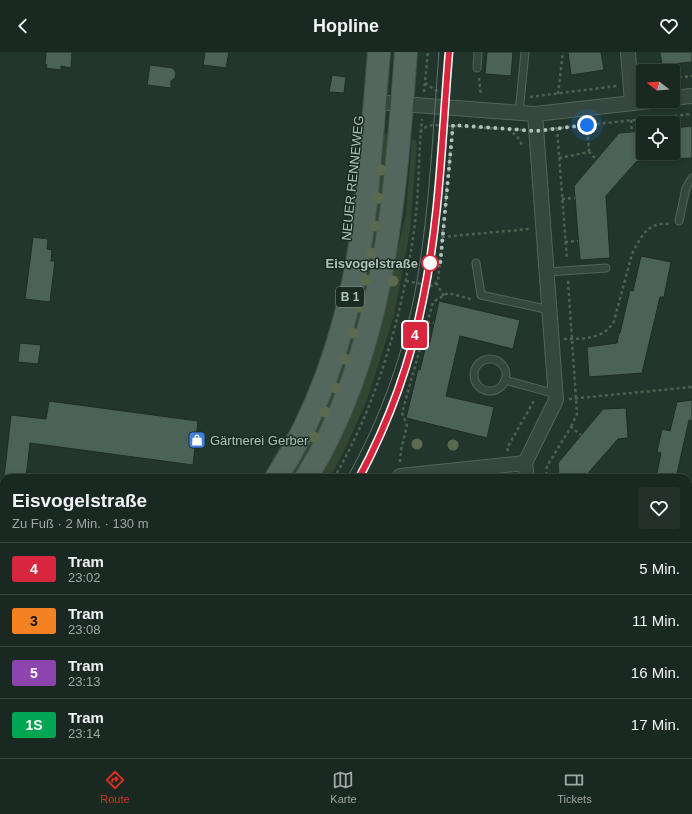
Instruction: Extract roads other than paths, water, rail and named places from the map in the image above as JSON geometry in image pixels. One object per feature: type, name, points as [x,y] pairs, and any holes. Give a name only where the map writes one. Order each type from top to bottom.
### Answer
[{"type":"main road","name":"NEUER RENNEWEG","points":[[278,474],[296,446],[316,405],[340,336],[356,269],[362,231],[380,52]]},
{"type":"main road","name":"B 1","points":[[308,474],[328,439],[346,399],[360,360],[376,302],[389,229],[406,52]]},
{"type":"street","points":[[628,52],[632,103]]},
{"type":"street","points":[[680,97],[692,96]]},
{"type":"street","points":[[375,102],[535,114],[636,103]]},
{"type":"street","points":[[526,474],[525,463],[556,397],[535,114]]},
{"type":"street","points":[[443,474],[465,473],[525,463]]},
{"type":"lane","points":[[477,68],[478,52]]},
{"type":"lane","points":[[519,113],[524,52]]},
{"type":"lane","points":[[679,220],[686,188],[692,178]]},
{"type":"lane","points":[[476,263],[481,295],[550,310]]},
{"type":"lane","points":[[547,272],[606,268]]},
{"type":"lane","points":[[487,359],[497,361],[504,369],[506,374],[505,380],[498,388],[487,390],[478,385],[475,380],[475,370],[482,361],[487,359]]},
{"type":"lane","points":[[505,380],[556,397]]},
{"type":"tram line","points":[[349,474],[371,431],[381,407],[399,358],[412,307],[425,224],[431,167],[439,52]]},
{"type":"tram line","points":[[361,474],[380,435],[398,391],[412,345],[423,299],[429,268],[437,207],[449,52]]},
{"type":"tram line","name":"4","points":[[361,474],[396,395],[415,337],[423,300],[435,221],[449,52]]},
{"type":"place","name":"Eisvogelstraße","points":[[430,263]]},
{"type":"place","name":"Gärtnerei Gerber","points":[[197,440]]}]
